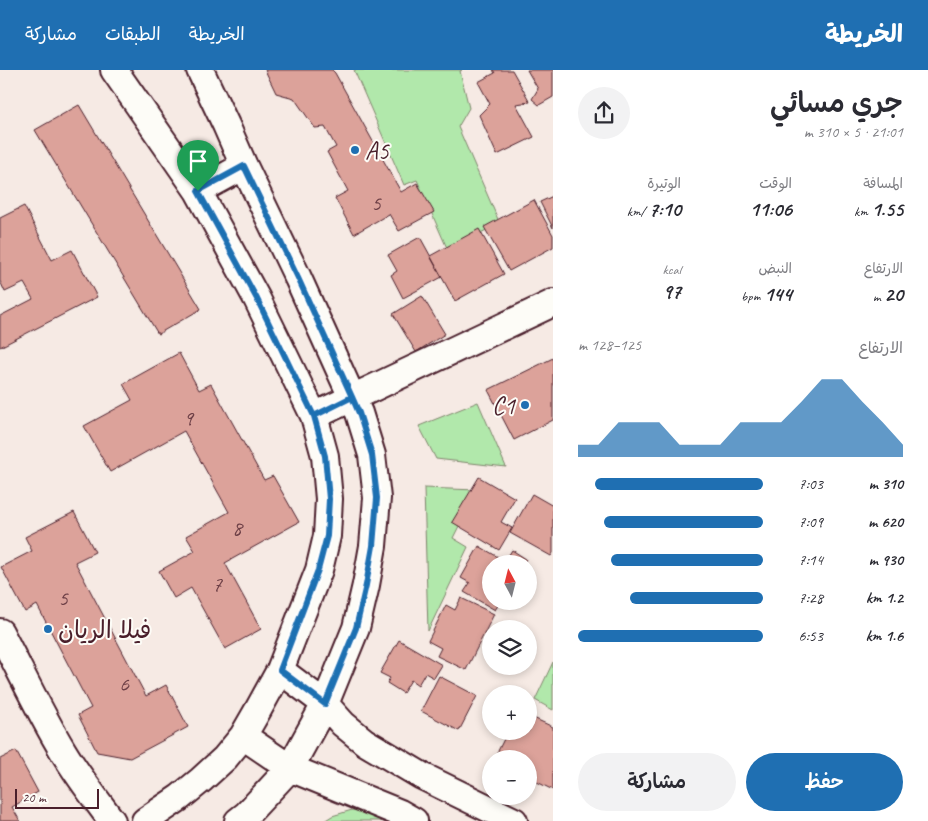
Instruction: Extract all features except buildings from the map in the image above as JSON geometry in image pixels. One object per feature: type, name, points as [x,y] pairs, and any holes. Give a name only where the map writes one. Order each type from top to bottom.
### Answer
[{"type":"street","points":[[114,70],[198,191],[257,299],[314,416],[325,456],[329,499],[327,536],[318,570],[280,670],[243,736],[225,758],[201,780],[179,798],[145,821]]},
{"type":"street","points":[[200,70],[359,413],[372,455],[377,498],[373,546],[356,628],[325,704],[290,768],[248,814],[238,821]]},
{"type":"street","points":[[198,191],[244,166]]},
{"type":"street","points":[[314,416],[553,303]]},
{"type":"street","points":[[0,632],[43,716],[64,752],[112,821]]},
{"type":"street","points":[[280,670],[325,704],[343,724],[365,742],[422,776],[514,821]]},
{"type":"street","points":[[243,736],[290,768],[414,821]]},
{"type":"green space","points":[[354,70],[462,70],[460,71],[469,108],[458,127],[500,224],[447,248],[417,180],[404,185]]},
{"type":"green space","points":[[478,402],[506,467],[436,459],[419,426]]},
{"type":"green space","points":[[424,488],[477,490],[453,538],[468,547],[428,631]]},
{"type":"green space","points":[[553,662],[553,710],[537,701],[537,696]]},
{"type":"green space","points":[[352,810],[372,814],[385,821],[324,821],[332,816]]},
{"type":"place","name":"A5","points":[[355,150]]},
{"type":"place","name":"C1","points":[[525,405]]},
{"type":"place","name":"فيلا الريان","points":[[48,629]]},
{"type":"route","points":[[198,191],[244,166],[352,397],[314,416],[325,456],[329,499],[327,536],[318,570],[280,670],[325,704],[356,628],[366,585],[373,546],[377,498],[372,455],[352,397],[314,416],[257,299],[198,191]]}]
